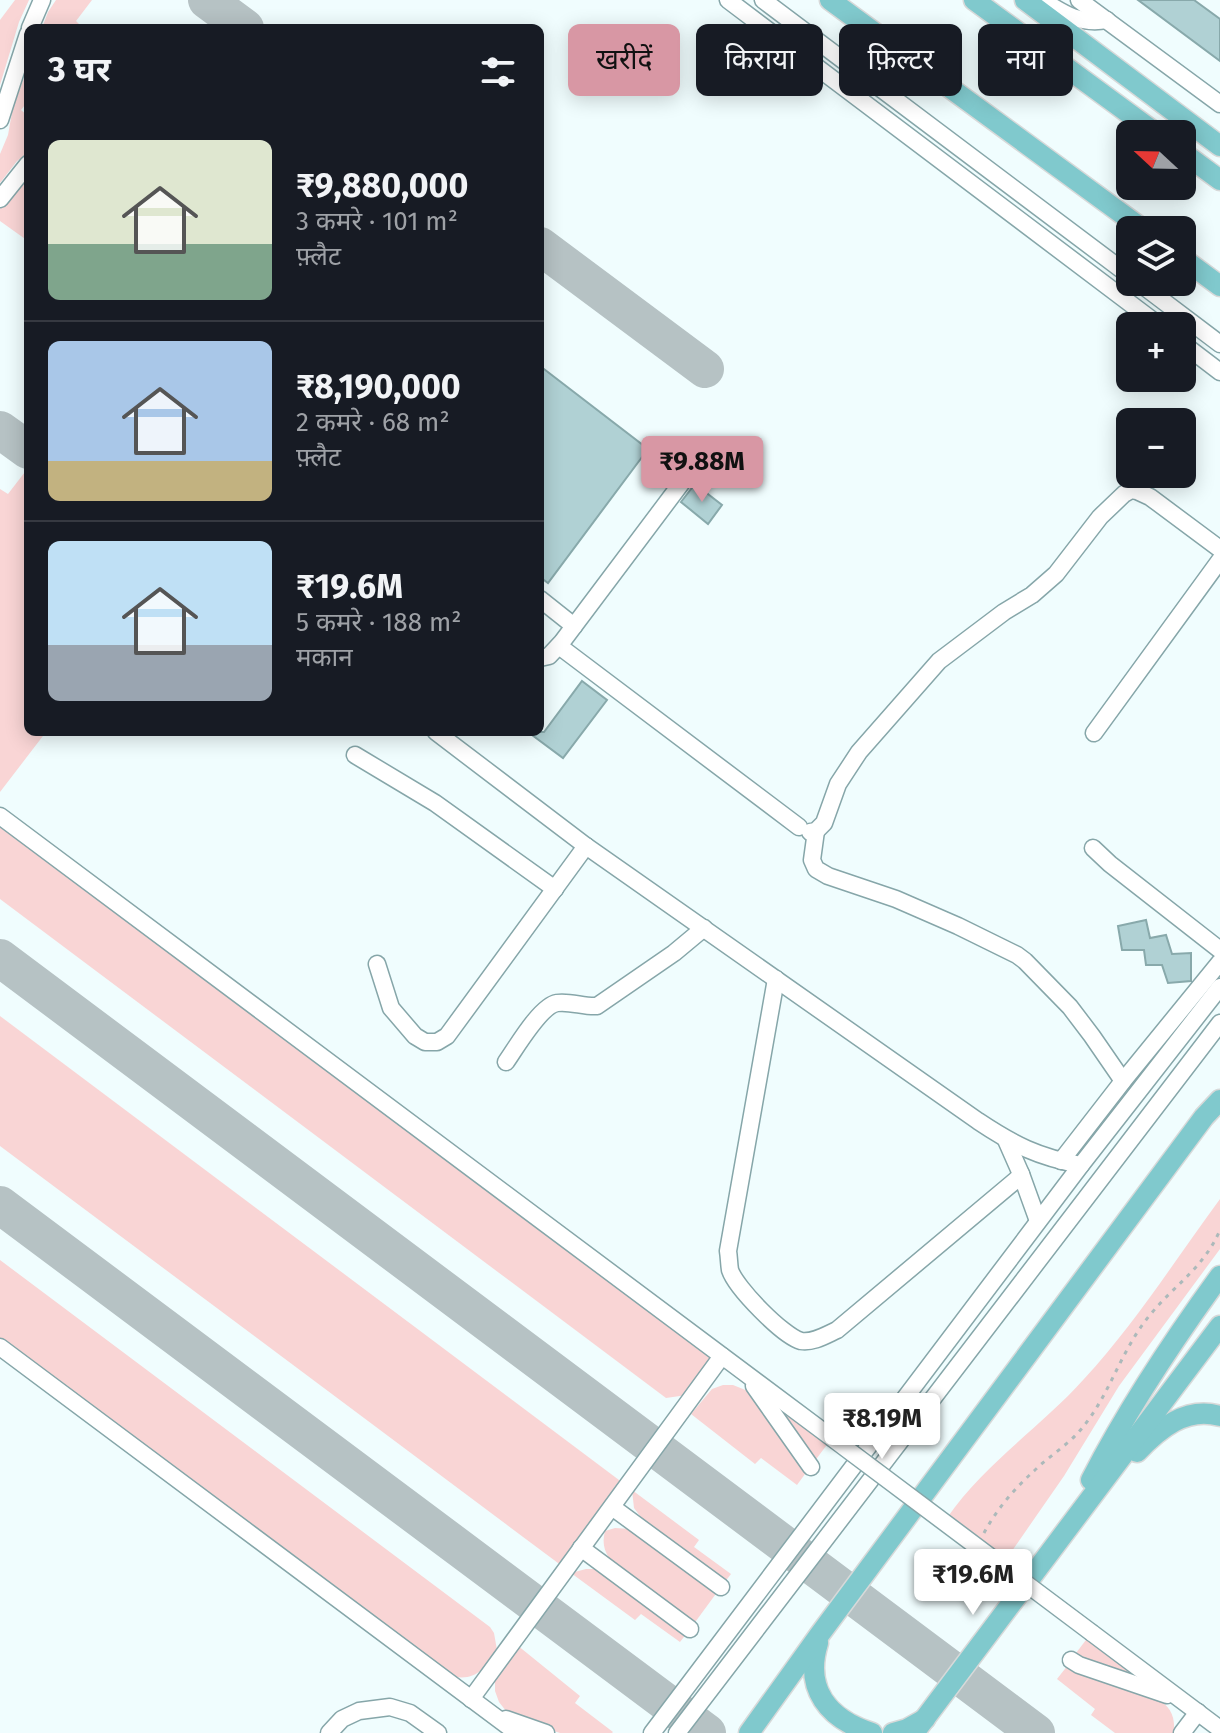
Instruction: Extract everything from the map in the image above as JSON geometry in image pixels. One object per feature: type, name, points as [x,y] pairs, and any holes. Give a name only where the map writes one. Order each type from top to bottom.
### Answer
[{"type":"main road","points":[[830,0],[1125,216]]},
{"type":"main road","points":[[974,0],[1138,120]]},
{"type":"main road","points":[[1025,0],[1220,146]]},
{"type":"main road","points":[[1196,162],[1220,180]]},
{"type":"main road","points":[[1196,268],[1220,286]]},
{"type":"main road","points":[[749,1733],[1204,1117],[1220,1100]]},
{"type":"main road","points":[[1068,1527],[1136,1398],[1220,1276]]},
{"type":"main road","points":[[893,1733],[919,1726],[1220,1326]]},
{"type":"main road","points":[[1068,1527],[1166,1425],[1199,1413],[1220,1416]]},
{"type":"main road","points":[[820,1634],[814,1654],[813,1675],[823,1701],[836,1715],[872,1733]]},
{"type":"street","points":[[32,24],[42,0]]},
{"type":"street","points":[[728,0],[1141,312]]},
{"type":"street","points":[[763,0],[1116,265]]},
{"type":"street","points":[[1042,0],[1082,22],[1107,20]]},
{"type":"street","points":[[1079,0],[1220,104]]},
{"type":"street","points":[[0,120],[24,46]]},
{"type":"street","points":[[0,199],[24,169]]},
{"type":"street","points":[[1157,296],[1220,344]]},
{"type":"street","points":[[1196,354],[1220,372]]},
{"type":"street","points":[[544,657],[559,646],[686,477]]},
{"type":"street","points":[[809,830],[824,823],[838,784],[859,752],[939,661],[1032,595],[1056,574],[1100,517],[1124,494],[1131,490],[1150,497],[1220,549]]},
{"type":"street","points":[[1094,733],[1220,560]]},
{"type":"street","points":[[544,602],[574,626]]},
{"type":"street","points":[[559,646],[809,830],[816,869],[958,926],[1025,961],[1070,1007],[1123,1081]]},
{"type":"street","points":[[441,736],[586,846],[1006,1140],[1036,1154],[1081,1165]]},
{"type":"street","points":[[355,755],[435,803],[555,889]]},
{"type":"street","points":[[0,816],[1220,1729]]},
{"type":"street","points":[[377,964],[391,1008],[415,1036],[425,1042],[437,1042],[447,1036],[586,846]]},
{"type":"street","points":[[1093,848],[1220,950]]},
{"type":"street","points":[[506,1062],[543,1012],[553,1004],[562,1002],[597,1006],[674,953],[704,928]]},
{"type":"street","points":[[1061,1161],[1220,962]]},
{"type":"street","points":[[776,979],[728,1251],[730,1269],[738,1285],[779,1328],[804,1342],[837,1330],[1021,1174]]},
{"type":"street","points":[[652,1733],[1038,1221],[1220,987]]},
{"type":"street","points":[[677,1733],[1220,1023]]},
{"type":"street","points":[[1006,1140],[1038,1221]]},
{"type":"street","points":[[0,1347],[517,1733]]},
{"type":"street","points":[[471,1699],[722,1356]]},
{"type":"street","points":[[744,1372],[811,1467]]},
{"type":"street","points":[[612,1507],[721,1587]]},
{"type":"street","points":[[581,1548],[690,1629]]},
{"type":"street","points":[[1071,1660],[1182,1700]]},
{"type":"street","points":[[329,1733],[342,1719],[359,1711],[390,1707],[410,1713],[438,1733]]},
{"type":"street","points":[[1182,1733],[1198,1712]]},
{"type":"street","points":[[492,1715],[546,1733]]},
{"type":"path","points":[[980,1542],[994,1517],[1020,1484],[1069,1442],[1086,1423],[1103,1398],[1125,1350],[1140,1327],[1197,1268],[1220,1230]]},
{"type":"shaded area","points":[[15,0],[29,0],[0,85],[0,20]]},
{"type":"shaded area","points":[[56,0],[92,0],[76,21],[79,24],[44,24]]},
{"type":"shaded area","points":[[24,78],[24,106],[21,110],[24,113],[24,155],[0,183],[0,154],[8,135],[13,107]]},
{"type":"shaded area","points":[[24,177],[24,238],[0,221],[0,209]]},
{"type":"shaded area","points":[[24,473],[24,736],[43,736],[0,792],[0,489],[8,494]]},
{"type":"shaded area","points":[[0,822],[713,1356],[687,1395],[666,1398],[0,899]]},
{"type":"shaded area","points":[[0,1016],[623,1483],[562,1566],[0,1146]]},
{"type":"shaded area","points":[[1220,1199],[1220,1249],[1119,1386],[1064,1476],[1005,1561],[947,1518],[978,1480],[1067,1397],[1103,1358]]},
{"type":"shaded area","points":[[0,1260],[490,1627],[497,1650],[485,1667],[470,1676],[455,1677],[0,1342]]},
{"type":"shaded area","points":[[723,1385],[748,1391],[808,1470],[797,1485],[761,1458],[755,1464],[691,1414],[712,1389]]},
{"type":"shaded area","points":[[764,1390],[829,1442],[814,1462]]},
{"type":"shaded area","points":[[632,1490],[699,1540],[694,1547],[731,1574],[724,1583],[646,1524],[634,1508]]},
{"type":"shaded area","points":[[631,1529],[718,1591],[693,1625],[614,1566],[604,1541],[605,1531]]},
{"type":"shaded area","points":[[586,1569],[602,1571],[687,1633],[680,1642],[641,1614],[635,1620],[571,1573]]},
{"type":"shaded area","points":[[1089,1636],[1157,1687],[1073,1657]]},
{"type":"shaded area","points":[[517,1645],[580,1696],[575,1703],[613,1732],[560,1733],[523,1721],[506,1711],[495,1691],[495,1679]]},
{"type":"shaded area","points":[[1068,1665],[1159,1700],[1172,1714],[1174,1733],[1115,1733],[1091,1715],[1095,1709],[1057,1679]]},
{"type":"building","points":[[1138,0],[1194,0],[1220,19],[1220,61]]},
{"type":"building","points":[[544,369],[648,449],[548,583],[544,580]]},
{"type":"building","points":[[695,484],[722,505],[708,524],[681,502]]},
{"type":"building","points":[[582,681],[607,700],[563,758],[533,736],[544,736]]},
{"type":"building","points":[[1146,920],[1150,938],[1166,935],[1172,954],[1191,953],[1191,981],[1168,983],[1162,965],[1146,965],[1144,950],[1122,950],[1118,926]]},
{"type":"taxiway","points":[[207,0],[240,24]]},
{"type":"taxiway","points":[[544,249],[705,369]]},
{"type":"taxiway","points":[[0,430],[24,447]]},
{"type":"taxiway","points":[[0,958],[1036,1733]]},
{"type":"taxiway","points":[[0,1205],[707,1733]]}]
